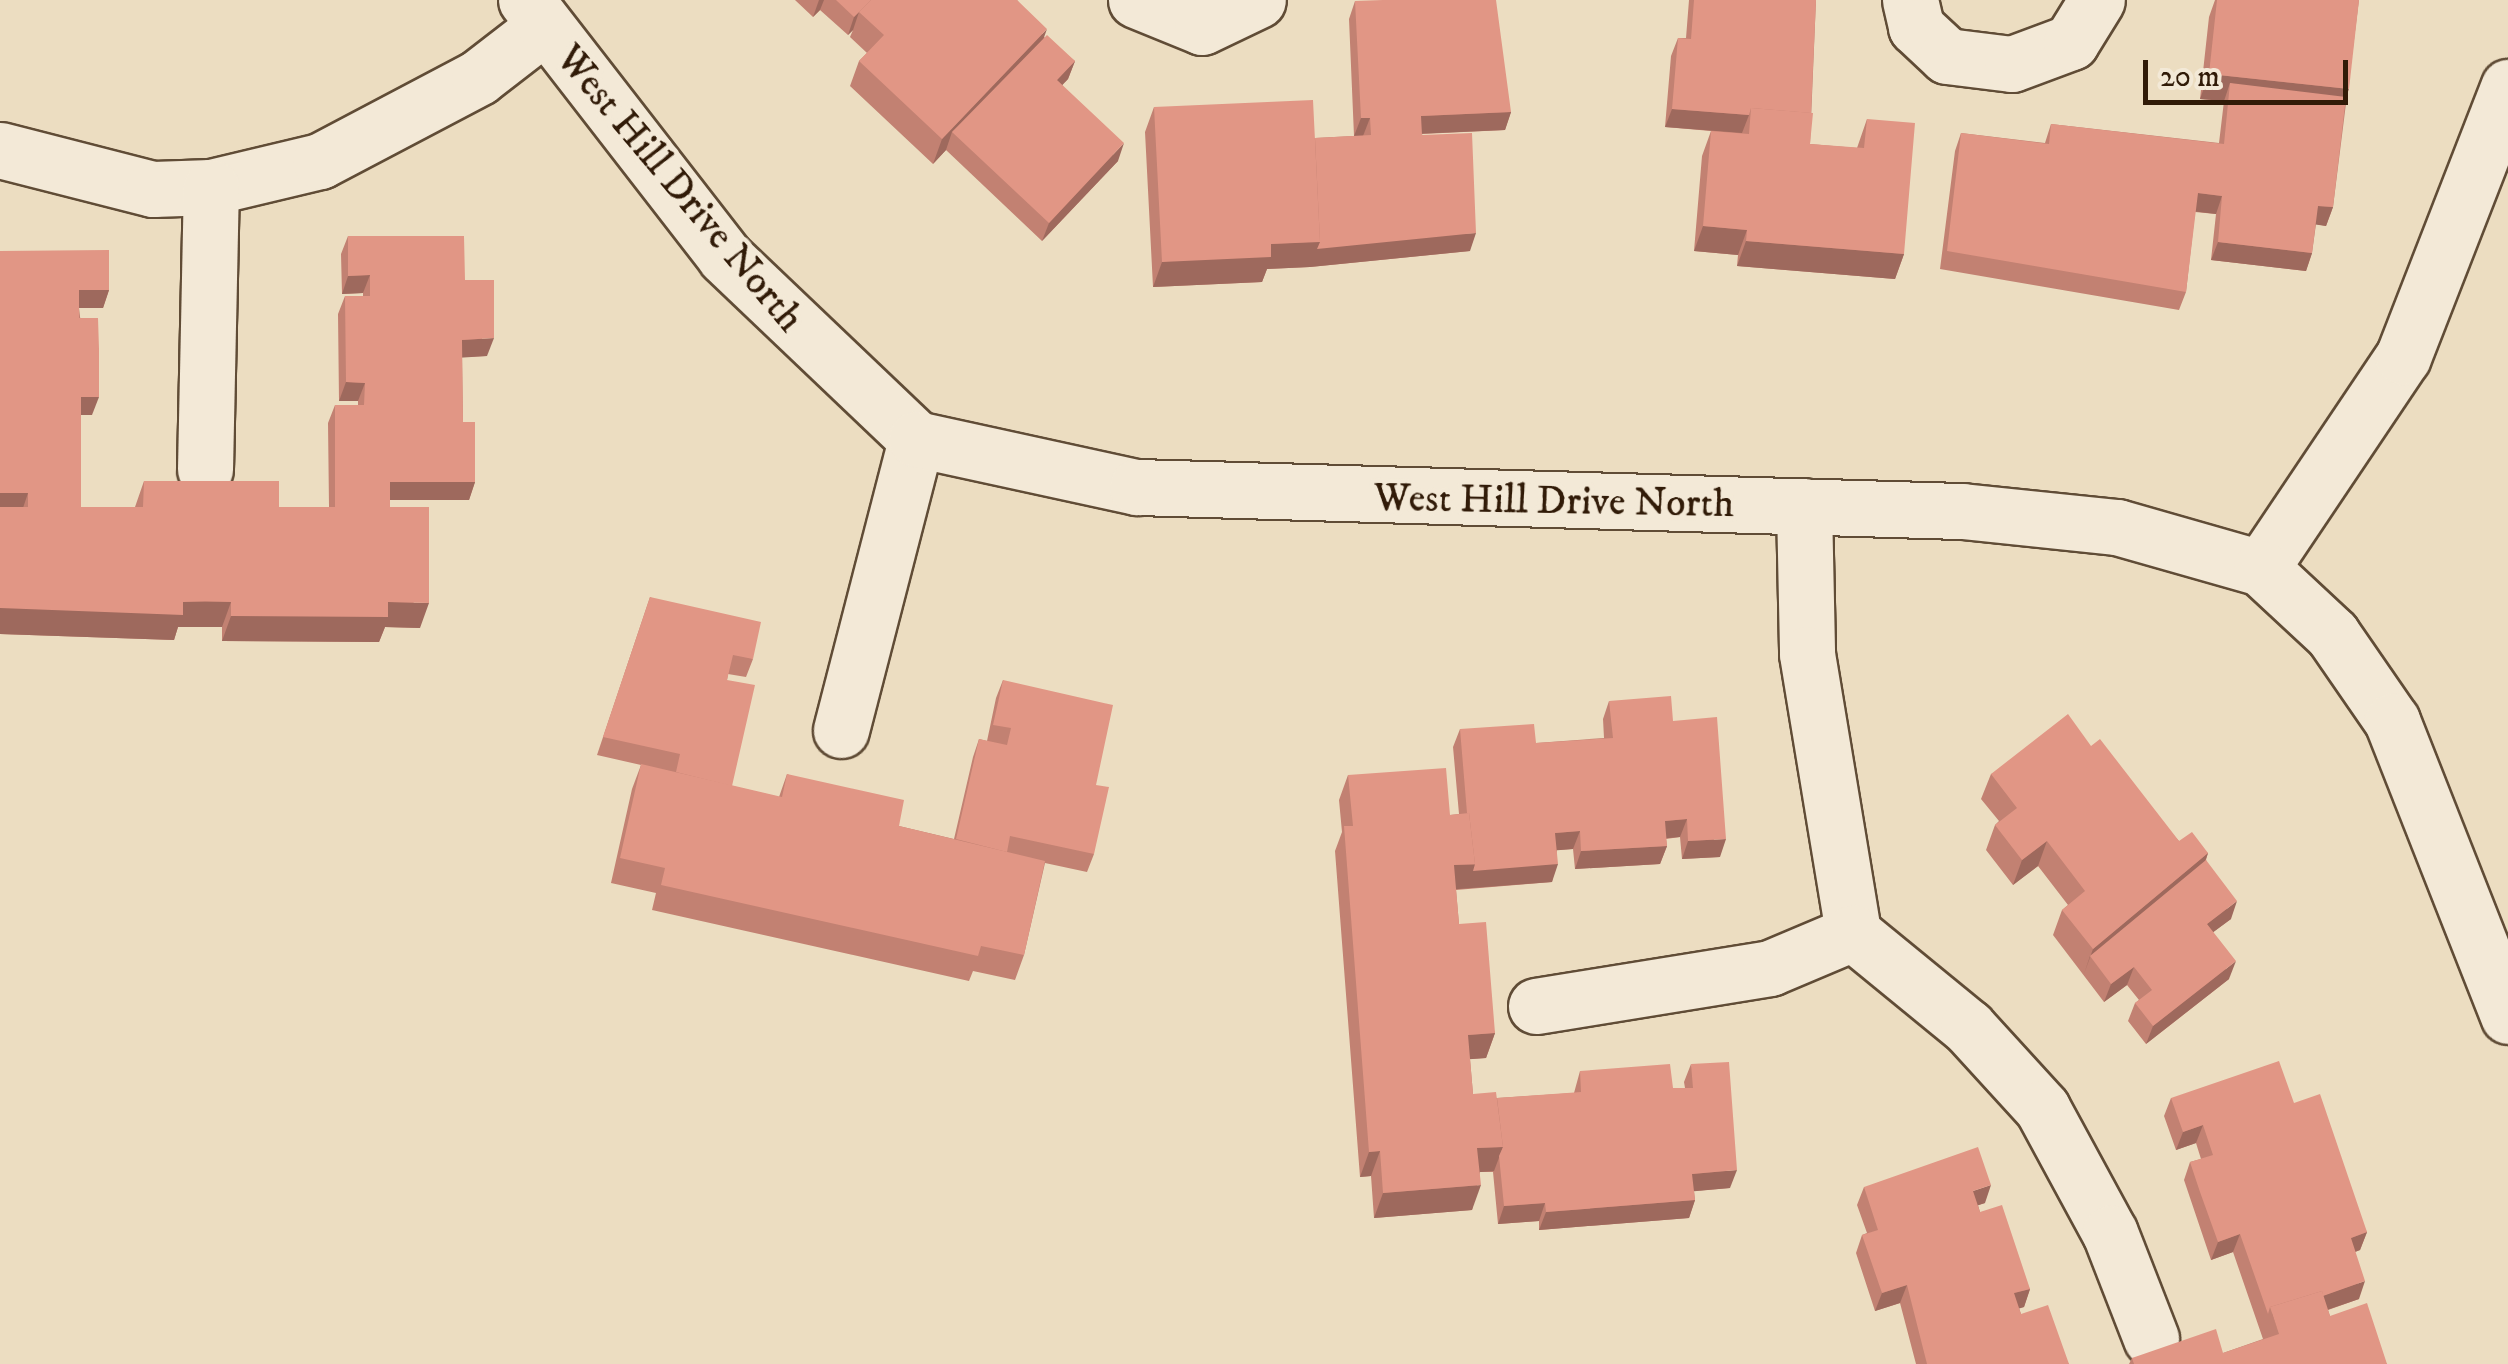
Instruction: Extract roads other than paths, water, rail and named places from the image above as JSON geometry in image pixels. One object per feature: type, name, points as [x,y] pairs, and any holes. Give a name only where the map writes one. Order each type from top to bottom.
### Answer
[{"type":"street","points":[[1136,0],[1202,27],[1258,0]]},
{"type":"street","points":[[1910,0],[1916,27],[1947,56],[2012,64],[2071,42],[2097,0]]},
{"type":"street","points":[[0,150],[153,190],[211,188],[320,160],[479,77],[536,13]]},
{"type":"street","name":"West Hill Drive North","points":[[536,13],[725,258],[916,439],[1137,487],[1804,506],[2117,527],[2261,568],[2332,634],[2392,722],[2508,1016]]},
{"type":"street","points":[[2261,568],[2402,356],[2508,88]]},
{"type":"street","points":[[205,469],[211,188]]},
{"type":"street","points":[[841,730],[916,439]]},
{"type":"street","points":[[1804,506],[1807,654],[1853,933],[1968,1026],[2042,1108],[2110,1233],[2152,1338]]},
{"type":"street","points":[[1536,1006],[1770,968],[1853,933]]}]
